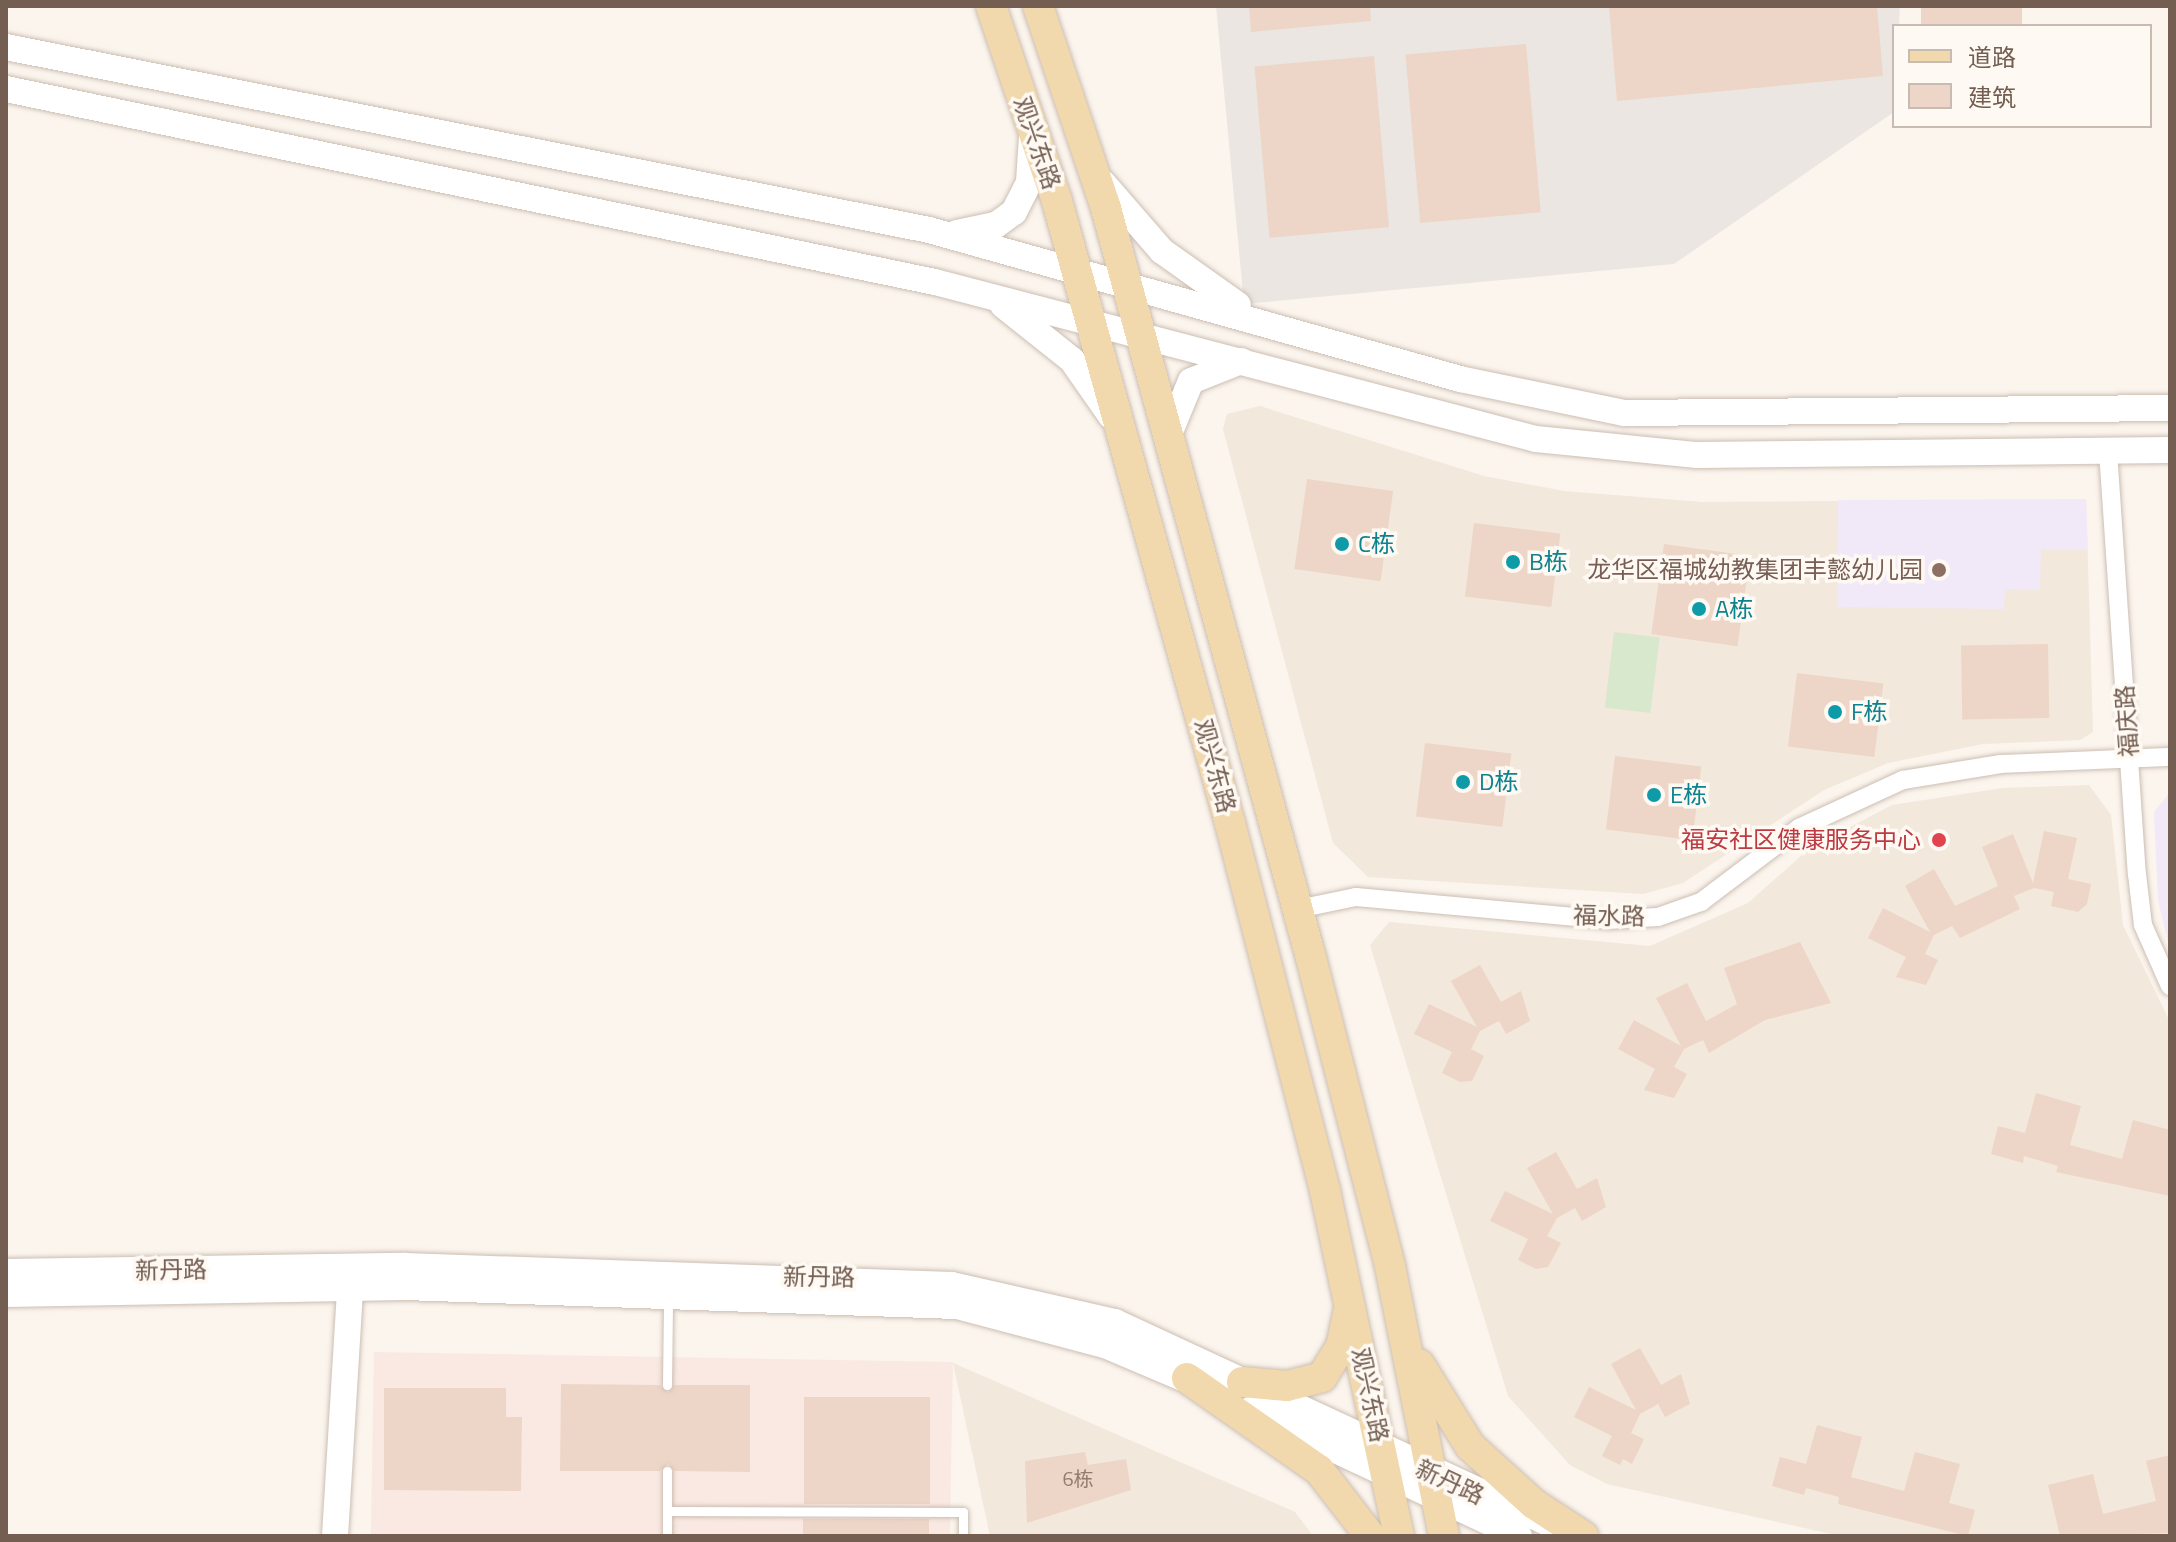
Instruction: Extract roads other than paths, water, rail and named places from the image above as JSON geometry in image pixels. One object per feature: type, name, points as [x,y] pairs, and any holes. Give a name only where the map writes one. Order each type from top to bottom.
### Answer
[{"type":"main road","name":"观兴东路","points":[[991,6],[1032,126],[1125,439],[1350,1300],[1399,1536]]},
{"type":"main road","name":"观兴东路","points":[[1038,6],[1091,163],[1140,333],[1298,909],[1404,1332],[1444,1536]]},
{"type":"main road","points":[[1242,1382],[1287,1386],[1322,1377],[1341,1347],[1350,1300]]},
{"type":"main road","points":[[1404,1332],[1470,1446],[1534,1504],[1582,1536]]},
{"type":"main road","points":[[1187,1378],[1319,1470],[1370,1536]]},
{"type":"street","points":[[6,47],[929,230],[1278,324],[1473,382],[1624,413],[2170,408]]},
{"type":"street","points":[[6,89],[982,293],[1091,319],[1536,439],[1615,450],[2170,450]]},
{"type":"street","points":[[929,230],[978,231],[1014,212],[1029,182],[1032,126]]},
{"type":"street","points":[[1091,163],[1162,251],[1235,304],[1278,324]]},
{"type":"street","points":[[982,293],[1072,360],[1125,439]]},
{"type":"street","points":[[1169,434],[1191,381],[1244,361]]},
{"type":"street","name":"福庆路","points":[[2108,451],[2143,925],[2170,986]]},
{"type":"street","name":"福水路","points":[[1298,909],[1356,897],[1607,920],[1658,917],[1701,902],[1812,821],[1903,780],[1974,766],[2170,757]]},
{"type":"street","name":"新丹路","points":[[6,1272],[952,1285],[1115,1322],[1242,1382],[1385,1464]]},
{"type":"street","points":[[335,1536],[350,1278]]},
{"type":"street","name":"新丹路","points":[[6,1294],[350,1278],[957,1306],[1105,1345],[1187,1378],[1434,1487],[1519,1536]]},
{"type":"street","name":"新丹路","points":[[1434,1487],[1582,1536]]},
{"type":"lane","points":[[667,1385],[668,1294]]},
{"type":"lane","points":[[667,1471],[667,1536]]},
{"type":"lane","points":[[667,1511],[963,1512],[963,1536]]},
{"type":"place","name":"C栋","points":[[1342,544]]},
{"type":"place","name":"B栋","points":[[1513,562]]},
{"type":"place","name":"龙华区福城幼教集团丰懿幼儿园","points":[[1939,570]]},
{"type":"place","name":"A栋","points":[[1699,609]]},
{"type":"place","name":"F栋","points":[[1835,712]]},
{"type":"place","name":"D栋","points":[[1463,782]]},
{"type":"place","name":"E栋","points":[[1654,795]]},
{"type":"place","name":"福安社区健康服务中心","points":[[1939,840]]}]
